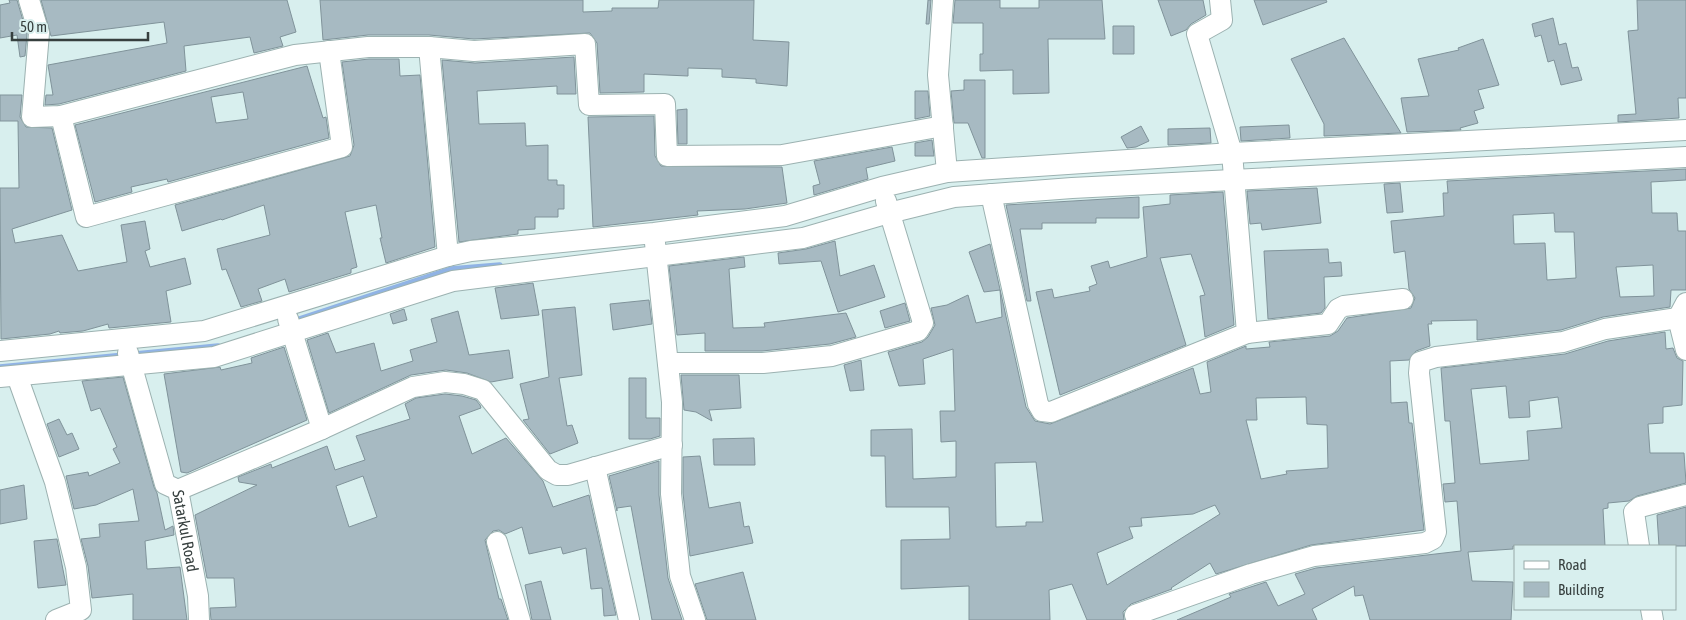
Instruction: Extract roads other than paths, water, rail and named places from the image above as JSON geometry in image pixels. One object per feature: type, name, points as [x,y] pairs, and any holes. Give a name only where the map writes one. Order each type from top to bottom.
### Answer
[{"type":"street","points":[[29,0],[39,33],[32,117],[61,116],[295,55],[368,47],[429,47],[474,51],[585,44],[589,105],[665,104],[667,156],[782,155],[943,126]]},
{"type":"street","points":[[943,0],[938,75],[948,172]]},
{"type":"street","points":[[1220,0],[1222,20],[1197,34],[1232,153],[1247,333]]},
{"type":"street","points":[[429,47],[448,256]]},
{"type":"street","points":[[61,116],[86,217],[342,147],[329,51]]},
{"type":"street","points":[[0,351],[204,331],[448,256],[471,251],[654,233],[785,216],[882,187],[948,172],[1232,153],[1686,130]]},
{"type":"street","points":[[56,620],[82,610],[76,567],[56,482],[8,377],[214,357],[453,281],[804,238],[889,213],[954,197],[1072,188],[1686,157]]},
{"type":"street","points":[[1072,163],[1072,188]]},
{"type":"street","points":[[668,363],[763,363],[832,356],[918,331],[923,323],[882,187]]},
{"type":"street","points":[[992,194],[1038,404],[1042,411],[1051,412],[1247,333],[1328,324],[1338,309],[1344,306],[1403,299]]},
{"type":"street","points":[[654,233],[672,402],[670,494],[680,576],[695,620]]},
{"type":"street","points":[[471,251],[473,278]]},
{"type":"street","points":[[284,307],[322,429]]},
{"type":"street","points":[[1135,615],[1251,574],[1314,556],[1425,543],[1434,539],[1436,532],[1419,373],[1420,362],[1436,357],[1563,342],[1605,329],[1682,310],[1686,350]]},
{"type":"street","points":[[122,338],[133,364]]},
{"type":"street","name":"Satarkul Road","points":[[133,364],[165,484],[178,490],[198,596],[199,620]]},
{"type":"street","points":[[178,490],[322,429],[413,387],[445,382],[464,384],[483,390],[548,470],[557,475],[568,475],[595,468],[672,445]]},
{"type":"street","points":[[595,468],[629,620]]},
{"type":"street","points":[[1639,545],[1634,512],[1640,507],[1686,496]]},
{"type":"street","points":[[497,542],[520,620]]},
{"type":"waterway","points":[[293,321],[451,269],[500,265]]},
{"type":"waterway","points":[[0,367],[218,346]]}]
